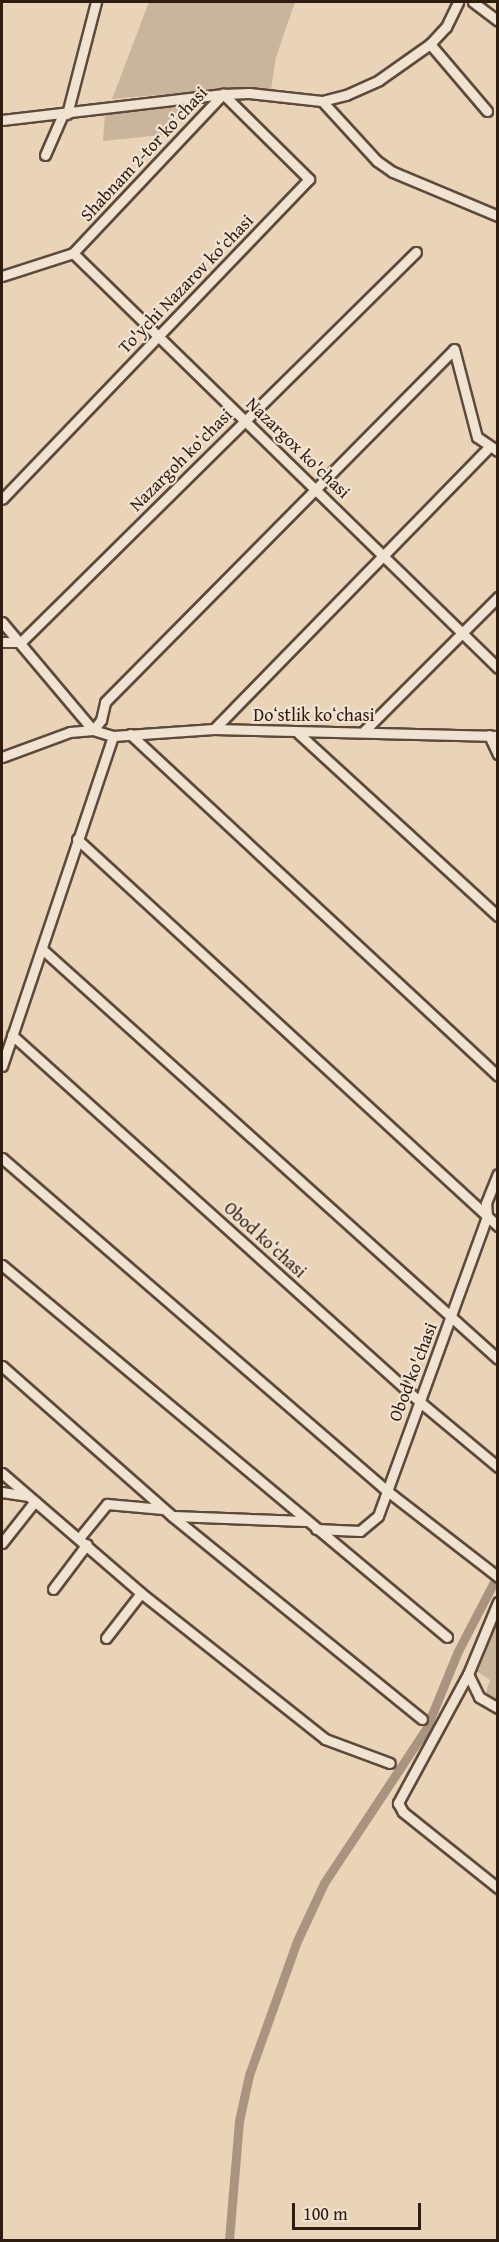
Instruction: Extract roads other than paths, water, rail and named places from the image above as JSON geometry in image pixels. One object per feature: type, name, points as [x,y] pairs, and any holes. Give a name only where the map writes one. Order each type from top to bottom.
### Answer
[{"type":"street","points":[[45,155],[65,114],[96,2]]},
{"type":"street","points":[[458,2],[446,27],[430,44],[379,80],[322,101],[377,161],[393,172],[498,216]]},
{"type":"street","points":[[473,2],[498,21]]},
{"type":"street","points":[[430,44],[488,111]]},
{"type":"street","name":"Shabnam 2-tor koʼchasi","points":[[2,276],[73,253],[223,94],[249,93],[322,101]]},
{"type":"street","points":[[2,120],[223,94]]},
{"type":"street","name":"To'ychi Nazarov koʻchasi","points":[[2,499],[309,179],[223,94]]},
{"type":"street","name":"Nazargoh koʻchasi","points":[[21,642],[416,252]]},
{"type":"street","name":"Nazargox ko'chasi","points":[[73,253],[498,668]]},
{"type":"street","points":[[93,730],[101,720],[105,702],[454,349],[477,437],[493,449],[214,729]]},
{"type":"street","points":[[364,731],[498,597]]},
{"type":"street","points":[[2,622],[93,730]]},
{"type":"street","points":[[2,642],[21,642]]},
{"type":"street","name":"Doʻstlik koʻchasi","points":[[113,736],[214,729],[298,733],[364,731],[494,736]]},
{"type":"street","points":[[2,757],[70,732],[93,730],[113,736],[2,1066]]},
{"type":"street","points":[[298,733],[498,916]]},
{"type":"street","points":[[130,734],[498,1076]]},
{"type":"street","points":[[494,736],[498,754]]},
{"type":"street","points":[[77,839],[498,1226]]},
{"type":"street","points":[[42,949],[498,1359]]},
{"type":"street","name":"Obod koʻchasi","points":[[12,1035],[420,1402],[498,1467]]},
{"type":"street","points":[[2,1158],[386,1490],[495,1576]]},
{"type":"street","name":"Obod ko'chasi","points":[[315,1529],[350,1532],[370,1526],[386,1490],[451,1317],[487,1216],[486,1203],[498,1174]]},
{"type":"street","points":[[2,1265],[305,1521],[447,1637]]},
{"type":"street","points":[[2,1366],[163,1509],[422,1719]]},
{"type":"street","points":[[2,1473],[80,1537],[141,1593],[325,1739],[390,1763]]},
{"type":"street","points":[[2,1492],[31,1498]]},
{"type":"street","points":[[2,1543],[31,1498]]},
{"type":"street","points":[[80,1537],[107,1504],[163,1509]]},
{"type":"street","points":[[172,1516],[305,1521]]},
{"type":"street","points":[[53,1589],[87,1544]]},
{"type":"street","points":[[106,1638],[141,1593]]},
{"type":"street","points":[[498,1602],[468,1674],[398,1803],[403,1812],[498,1888]]},
{"type":"street","points":[[468,1674],[479,1697],[498,1708]]},
{"type":"waterway","points":[[229,2240],[239,2121],[249,2075],[297,1941],[324,1883],[426,1729],[458,1651],[498,1574]]}]
